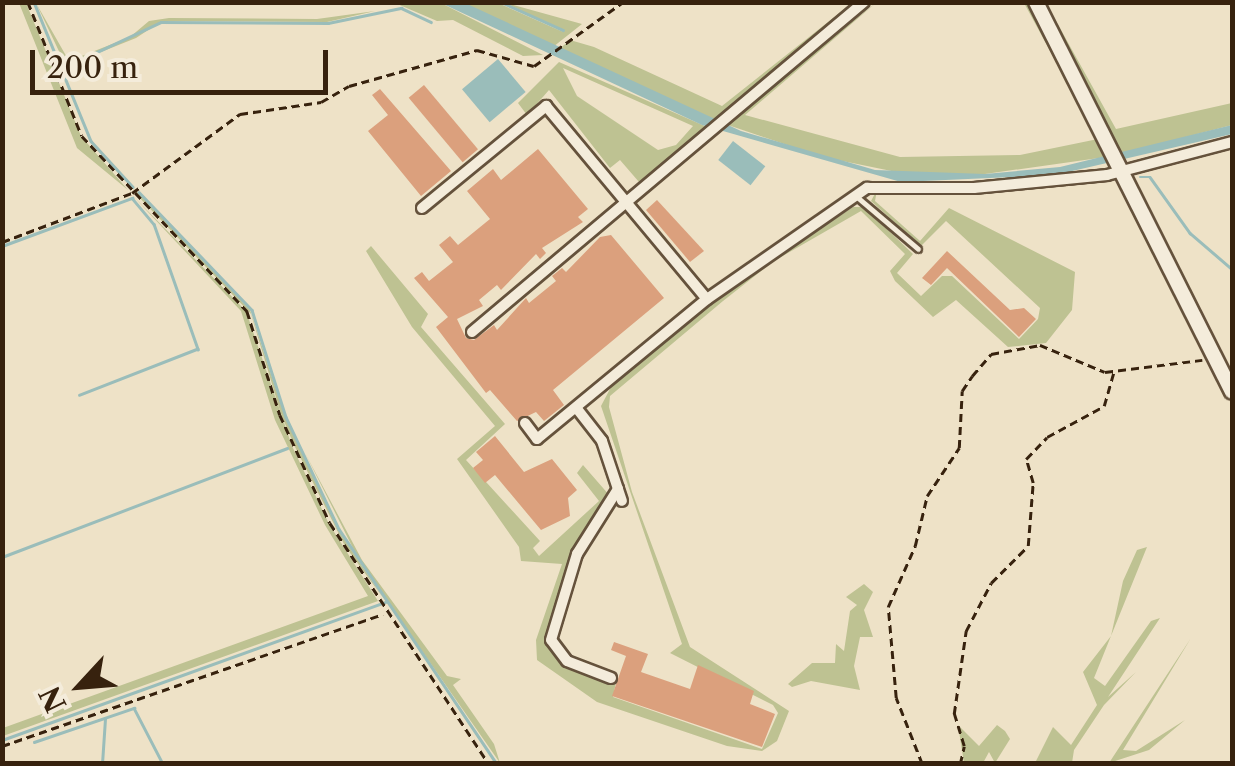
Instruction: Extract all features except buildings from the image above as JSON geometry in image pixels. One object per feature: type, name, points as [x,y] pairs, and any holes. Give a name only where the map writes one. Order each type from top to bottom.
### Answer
[{"type":"street","points":[[472,332],[864,2]]},
{"type":"street","points":[[1036,2],[1232,391]]},
{"type":"street","points":[[422,208],[546,106],[707,299]]},
{"type":"street","points":[[525,423],[537,439],[578,410],[707,299],[857,196],[881,186],[974,188],[1232,142]]},
{"type":"street","points":[[578,410],[602,441],[620,495],[564,585],[551,640],[566,661],[611,678]]},
{"type":"lane","points":[[857,196],[918,250]]},
{"type":"path","points":[[28,2],[82,136],[246,311],[293,446],[385,614],[471,728],[490,764]]},
{"type":"path","points":[[2,242],[132,192],[252,110],[321,102],[348,86],[477,50],[528,66],[547,58],[558,46],[623,2]]},
{"type":"path","points":[[922,764],[889,664],[888,607],[915,546],[927,496],[959,448],[962,392],[991,354],[1040,344],[1095,370],[1217,358]]},
{"type":"path","points":[[960,764],[964,746],[954,714],[966,631],[991,583],[1028,546],[1033,482],[1026,458],[1048,437],[1064,432],[1104,406],[1106,378],[1114,370]]},
{"type":"path","points":[[2,746],[385,614]]},
{"type":"green space","points":[[877,2],[745,115],[900,157],[1020,155],[1098,139],[1024,3],[1033,3],[1113,156],[985,174],[911,175],[823,157],[725,124]]},
{"type":"green space","points":[[19,3],[26,3],[81,136],[128,190],[77,148]]},
{"type":"green space","points":[[36,3],[69,61],[130,37],[149,21],[317,19],[375,11],[327,22],[162,21],[136,38],[66,66]]},
{"type":"green space","points":[[395,3],[441,3],[543,55],[523,56],[453,20],[437,21]]},
{"type":"green space","points":[[463,3],[498,3],[563,32],[506,3],[582,24],[553,47]]},
{"type":"green space","points":[[852,3],[858,3],[716,120],[558,50],[570,40],[594,47],[722,106]]},
{"type":"green space","points":[[1039,3],[1046,3],[1116,129],[1232,103],[1232,125],[1120,154]]},
{"type":"green space","points":[[559,62],[707,127],[639,182],[620,160],[610,168],[549,90],[527,115],[518,103]],"holes":[[[563,68],[693,126],[676,145],[658,150],[577,96]]]},
{"type":"green space","points":[[877,190],[875,201],[920,241],[949,208],[1075,272],[1072,310],[1046,343],[1008,347],[956,300],[933,317],[895,281],[890,271],[905,254],[861,211],[774,261],[723,301],[610,396],[609,407],[632,492],[690,647],[789,711],[777,741],[762,751],[727,746],[597,702],[537,660],[536,640],[562,564],[521,561],[519,547],[457,459],[495,426],[412,327],[366,251],[371,246],[428,314],[421,327],[505,424],[466,460],[540,541],[533,548],[539,556],[599,501],[577,473],[583,465],[610,496],[561,586],[548,637],[557,659],[616,682],[613,697],[762,749],[778,713],[773,705],[670,653],[682,644],[601,406],[611,387],[712,300],[853,207],[864,207],[913,254],[897,273],[921,296],[942,276],[952,276],[1019,339],[1038,319],[1040,308],[946,221],[921,246],[871,201]]},
{"type":"green space","points":[[135,193],[250,310],[285,417],[338,530],[384,599],[345,546],[294,445],[251,314]]},
{"type":"green space","points":[[133,196],[246,311],[292,446],[329,524],[378,601],[3,736],[3,728],[368,596],[325,525],[275,420],[241,311]]},
{"type":"green space","points":[[305,453],[362,560],[447,676],[461,679],[453,685],[494,744],[500,763],[360,562]]},
{"type":"green space","points":[[1147,547],[1111,636],[1123,581],[1137,550]]},
{"type":"green space","points":[[864,584],[873,592],[864,610],[873,637],[860,637],[854,666],[860,690],[811,681],[792,687],[788,684],[812,663],[835,663],[836,644],[844,651],[850,611],[857,605],[846,597]]},
{"type":"green space","points":[[1160,618],[1108,697],[1136,672],[1104,705],[1074,750],[1072,763],[1036,761],[1053,727],[1071,745],[1097,705],[1083,672],[1111,636],[1094,678],[1105,686],[1151,621]]},
{"type":"green space","points":[[1191,638],[1123,750],[1136,751],[1185,720],[1149,750],[1109,763]]},
{"type":"green space","points":[[958,725],[979,746],[997,725],[1010,739],[995,763],[989,752],[983,763],[964,763]]},
{"type":"water","points":[[441,3],[465,3],[741,131],[875,170],[985,174],[1060,167],[1232,125],[1232,134],[1055,175],[901,182],[702,125]]},
{"type":"water","points":[[498,59],[526,92],[490,122],[462,89]]},
{"type":"water","points":[[733,141],[765,166],[751,185],[718,160]]},
{"type":"waterway","points":[[34,2],[91,141],[133,187]]},
{"type":"waterway","points":[[501,2],[563,30]]},
{"type":"waterway","points":[[63,68],[161,22],[328,23],[401,8],[431,22]]},
{"type":"waterway","points":[[1140,177],[1150,177],[1190,233],[1232,269]]},
{"type":"waterway","points":[[139,192],[252,310],[286,417],[339,529],[497,764]]},
{"type":"waterway","points":[[2,246],[132,198],[154,224],[198,349],[80,395]]},
{"type":"waterway","points":[[2,557],[287,448]]},
{"type":"waterway","points":[[2,740],[386,602]]},
{"type":"waterway","points":[[34,742],[134,708],[163,764]]},
{"type":"waterway","points":[[102,764],[105,719]]}]
